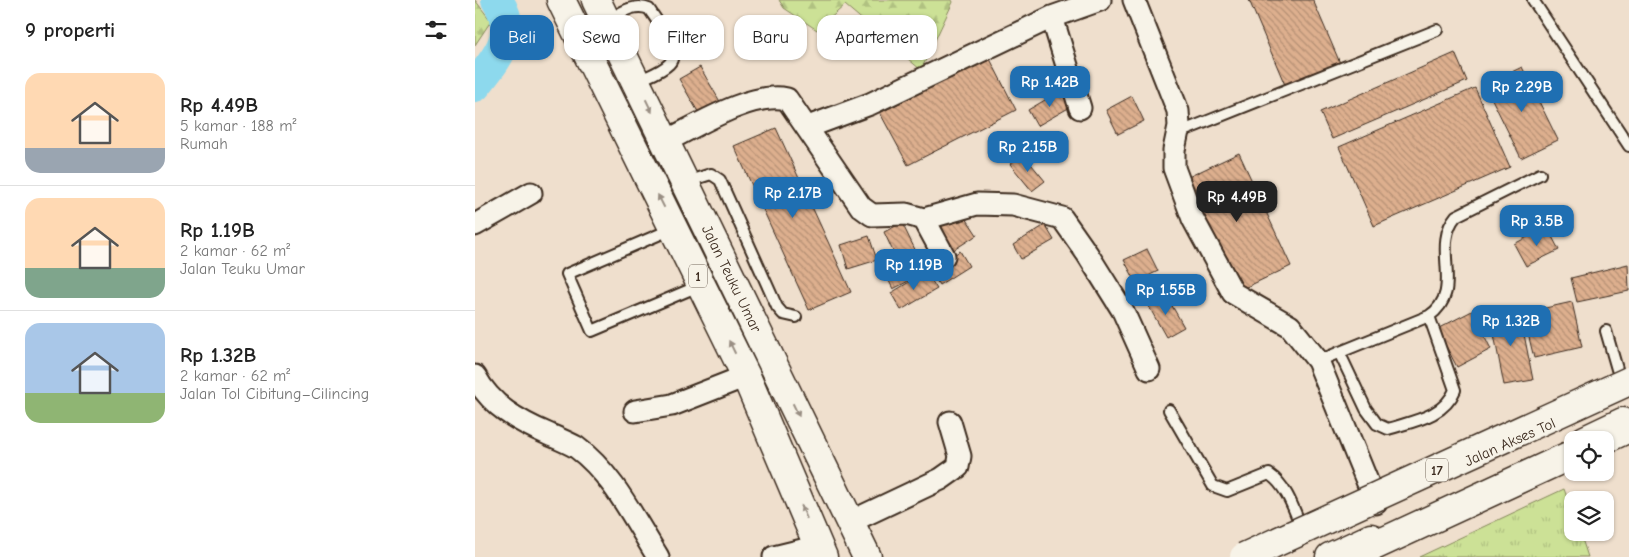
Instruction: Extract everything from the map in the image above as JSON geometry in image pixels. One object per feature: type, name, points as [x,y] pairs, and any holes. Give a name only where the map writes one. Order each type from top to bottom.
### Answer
[{"type":"main road","name":"Jalan Teuku Umar","points":[[561,0],[675,228],[746,376],[821,552]]},
{"type":"main road","name":"Jalan Teuku Umar","points":[[601,10],[666,140],[713,243],[867,557]]},
{"type":"main road","points":[[688,255],[713,243]]},
{"type":"main road","name":"Jalan Akses Tol","points":[[1254,557],[1627,387]]},
{"type":"main road","name":"17","points":[[1244,557],[1627,387]]},
{"type":"main road","points":[[1605,431],[1629,420]]},
{"type":"main road","points":[[1614,435],[1629,428]]},
{"type":"main road","name":"Jalan Akses Tol","points":[[1329,557],[1564,450]]},
{"type":"main road","points":[[1349,557],[1564,458]]},
{"type":"street","points":[[809,127],[870,104],[1052,17],[1100,0]]},
{"type":"street","points":[[1135,0],[1178,111],[1178,133],[1174,168],[1193,219],[1233,293],[1290,326],[1318,361],[1376,503]]},
{"type":"street","points":[[1052,17],[1080,108]]},
{"type":"street","points":[[666,140],[728,111],[774,96],[787,99],[809,127],[866,213],[872,215],[906,214],[925,219],[977,204],[1013,205],[1062,218],[1089,255],[1123,311],[1149,369]]},
{"type":"street","points":[[475,225],[531,193]]},
{"type":"street","points":[[925,219],[943,256]]},
{"type":"street","points":[[475,376],[493,401],[507,413],[521,422],[575,447],[594,463],[614,486],[658,557]]},
{"type":"street","points":[[635,411],[672,405],[746,376]]},
{"type":"street","points":[[850,522],[958,468],[960,456],[951,422]]},
{"type":"street","points":[[774,557],[821,552]]},
{"type":"lane","points":[[1533,0],[1629,146]]},
{"type":"lane","points":[[601,10],[637,6],[649,8],[669,41],[673,57],[670,64],[637,81]]},
{"type":"lane","points":[[1178,133],[1437,30]]},
{"type":"lane","points":[[686,182],[711,174],[720,180],[777,307],[783,314],[796,318]]},
{"type":"lane","points":[[1318,361],[1429,316],[1440,309],[1447,294],[1446,233],[1450,223],[1456,216],[1540,174]]},
{"type":"lane","points":[[675,228],[567,274],[592,331],[702,284]]},
{"type":"lane","points":[[1339,352],[1365,409],[1377,424],[1388,429],[1436,413],[1450,402],[1455,390],[1429,316]]},
{"type":"lane","points":[[1606,331],[1627,387]]},
{"type":"lane","points":[[1169,410],[1213,486],[1227,491],[1269,474],[1277,480],[1291,502],[1304,535]]},
{"type":"green space","points":[[475,0],[490,20],[490,22],[475,45]]},
{"type":"green space","points":[[779,0],[952,0],[953,2],[937,36],[937,15],[857,15],[845,5],[834,15],[817,15],[817,30],[807,23],[807,15],[794,15],[784,8]]},
{"type":"green space","points":[[909,60],[926,60],[921,70]]},
{"type":"green space","points":[[1564,489],[1564,541],[1583,541],[1588,557],[1419,557]]},
{"type":"building","points":[[1249,0],[1313,0],[1340,63],[1285,85]]},
{"type":"building","points":[[1455,53],[1467,81],[1332,139],[1320,112]]},
{"type":"building","points":[[989,57],[1016,110],[908,165],[880,113]]},
{"type":"building","points":[[700,67],[722,105],[701,117],[679,79]]},
{"type":"building","points":[[1522,67],[1558,140],[1521,158],[1485,85]]},
{"type":"building","points":[[1475,88],[1510,167],[1374,226],[1339,147]]},
{"type":"building","points":[[1062,90],[1072,106],[1037,126],[1028,110]]},
{"type":"building","points":[[1132,96],[1144,121],[1118,134],[1106,110]]},
{"type":"building","points":[[776,128],[851,292],[809,310],[734,146]]},
{"type":"building","points":[[1239,153],[1291,266],[1236,292],[1184,179]]},
{"type":"building","points":[[1023,154],[1045,181],[1032,191],[1010,164]]},
{"type":"building","points":[[966,218],[977,235],[952,251],[936,225]]},
{"type":"building","points":[[902,223],[926,272],[893,289],[882,267],[897,260],[884,232]]},
{"type":"building","points":[[1045,225],[1054,240],[1021,259],[1013,245]]},
{"type":"building","points":[[1547,227],[1559,250],[1526,266],[1514,244]]},
{"type":"building","points":[[869,236],[877,260],[848,269],[841,245]]},
{"type":"building","points":[[1147,249],[1158,271],[1136,282],[1124,260]]},
{"type":"building","points":[[960,251],[969,266],[939,285],[930,270]]},
{"type":"building","points":[[1628,264],[1629,291],[1577,302],[1571,278]]},
{"type":"building","points":[[926,272],[937,289],[901,310],[891,293]]},
{"type":"building","points":[[1166,295],[1184,327],[1166,337],[1148,305]]},
{"type":"building","points":[[1572,302],[1582,347],[1534,358],[1523,313]]},
{"type":"building","points":[[1519,309],[1533,380],[1504,385],[1490,314]]},
{"type":"building","points":[[1472,311],[1491,349],[1457,367],[1437,329]]},
{"type":"waterway","points":[[475,86],[491,66],[503,46],[506,35],[504,12],[497,0]]}]
